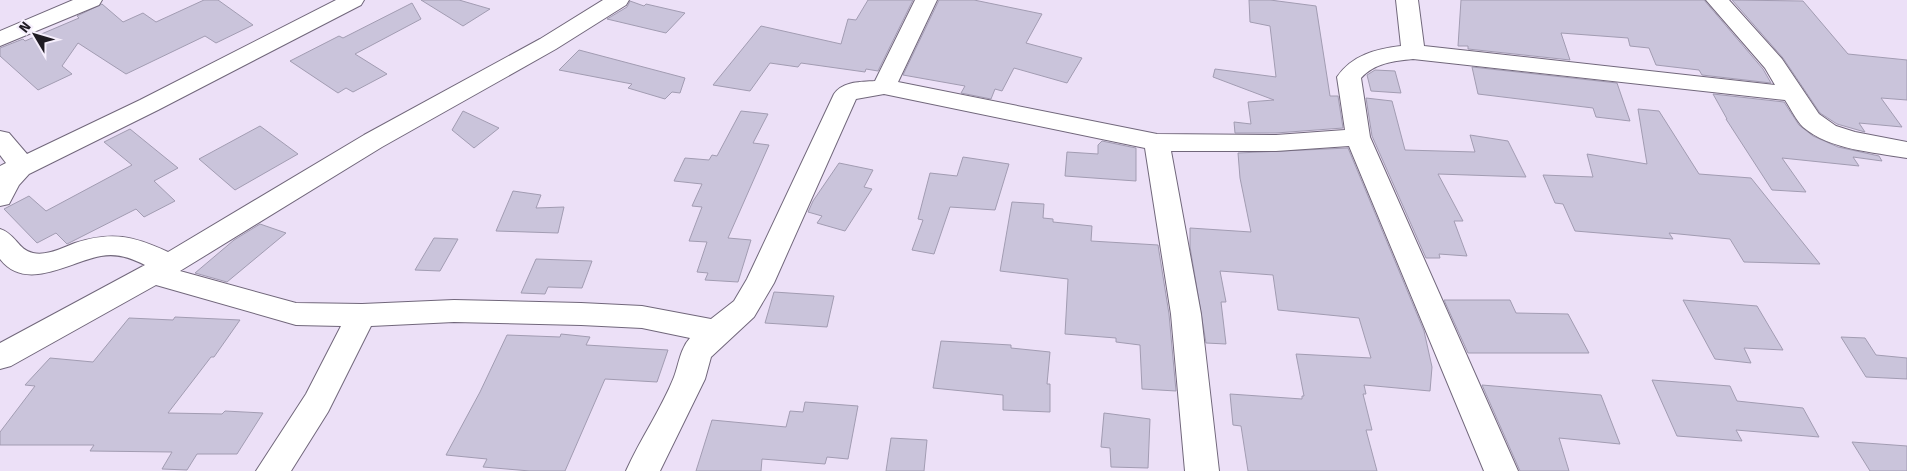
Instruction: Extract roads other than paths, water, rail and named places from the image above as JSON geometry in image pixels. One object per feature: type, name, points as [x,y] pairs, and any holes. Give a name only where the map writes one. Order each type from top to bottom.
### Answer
[{"type":"street","points":[[0,39],[90,0]]},
{"type":"street","points":[[0,177],[149,106],[353,0]]},
{"type":"street","points":[[0,357],[162,269],[373,141],[548,44],[618,0]]},
{"type":"street","points":[[884,88],[926,0]]},
{"type":"street","points":[[1407,0],[1414,52]]},
{"type":"street","points":[[1717,0],[1774,64],[1810,120],[1827,132],[1852,140],[1907,150]]},
{"type":"street","points":[[1501,471],[1426,292],[1358,137],[1349,77],[1357,67],[1367,61],[1382,56],[1414,52],[1794,94]]},
{"type":"street","points":[[643,471],[651,451],[689,379],[697,351],[716,332],[737,316],[753,295],[846,94],[855,90],[884,88],[1157,142],[1211,144],[1276,143],[1358,137]]},
{"type":"street","points":[[0,139],[22,165]]},
{"type":"street","points":[[1157,142],[1186,314],[1202,471]]},
{"type":"street","points":[[0,197],[8,181],[22,165]]},
{"type":"street","points":[[0,239],[5,247],[24,263],[42,266],[100,246],[117,245],[162,269],[244,302],[296,314],[362,315],[454,311],[581,314],[642,317],[716,332]]},
{"type":"street","points":[[273,471],[316,403],[362,315]]}]
